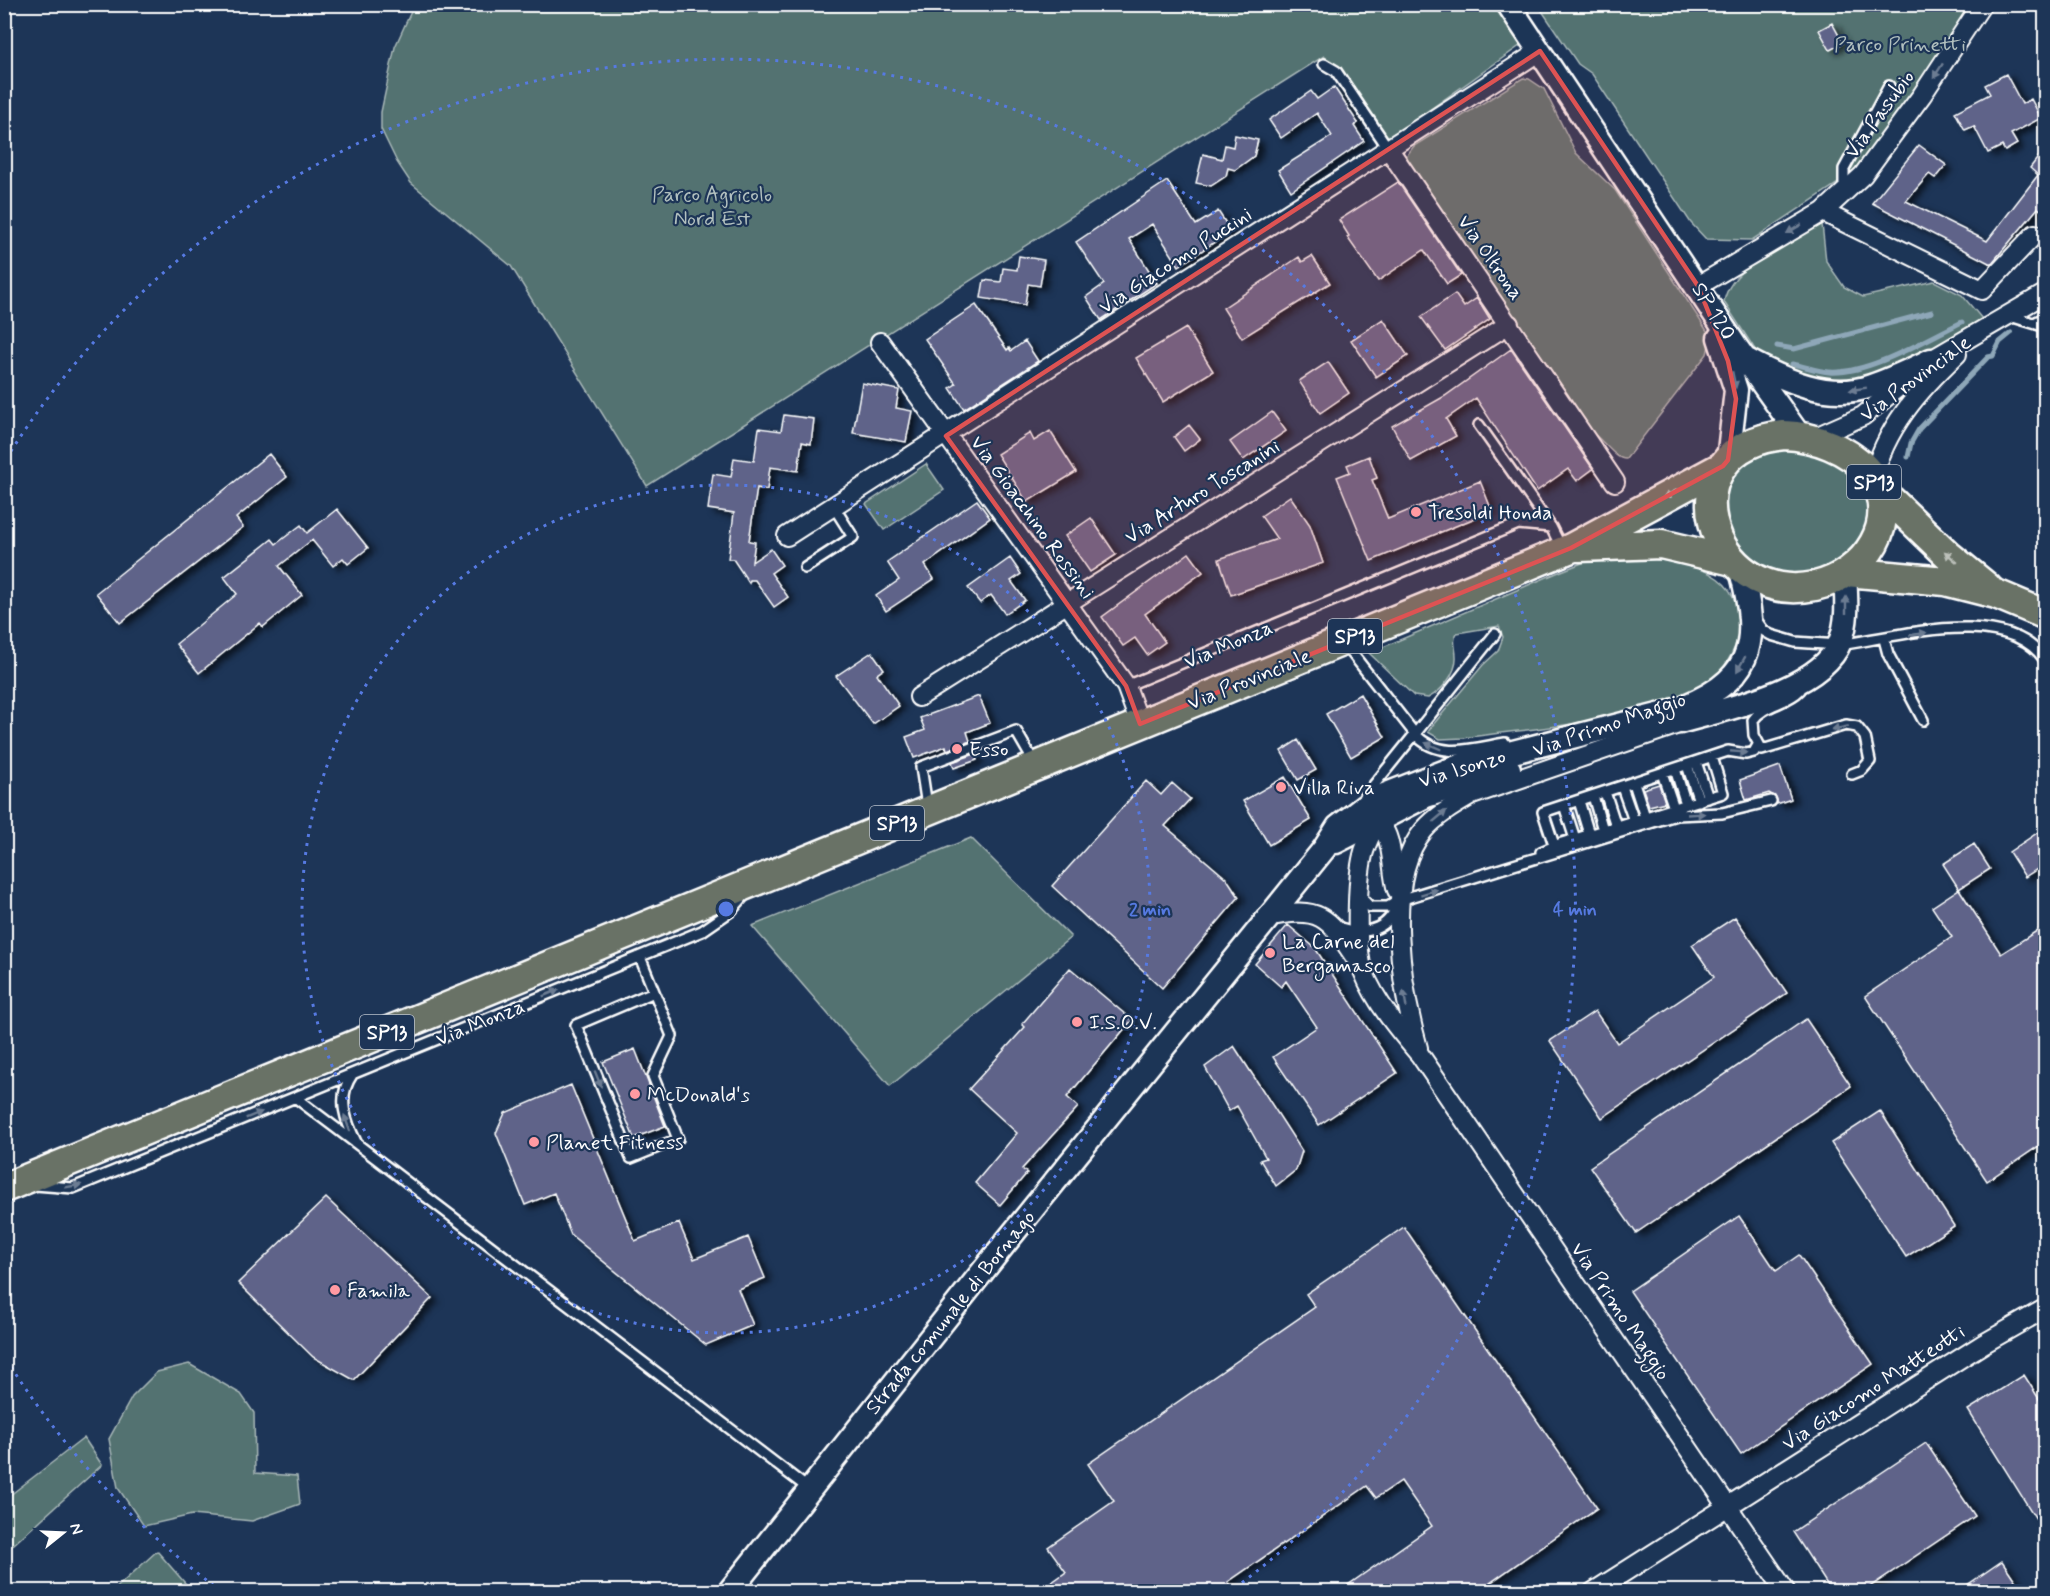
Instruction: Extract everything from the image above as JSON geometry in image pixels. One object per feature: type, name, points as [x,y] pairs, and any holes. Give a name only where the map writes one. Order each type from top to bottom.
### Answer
[{"type":"main road","name":"SP13","points":[[1875,483],[1882,513],[1878,538],[1863,560],[1846,573],[1822,584],[1793,587],[1767,582],[1736,564],[1722,548],[1710,516],[1711,490],[1725,463],[1742,449],[1767,437],[1805,437],[1855,460],[1948,555],[1996,594]]},
{"type":"main road","name":"Via Provinciale","points":[[1036,766],[1342,641],[1562,542],[1725,463]]},
{"type":"main road","name":"Via Provinciale","points":[[1562,542],[1661,544],[1736,564]]},
{"type":"main road","name":"SP13","points":[[1846,573],[1945,581],[1996,594],[2046,615]]},
{"type":"main road","name":"Via Monza","points":[[10,1186],[1036,766]]},
{"type":"street","name":"SP 120","points":[[1508,4],[1698,286],[1744,359],[1805,437]]},
{"type":"street","name":"Via Pasubio","points":[[1698,286],[1823,212],[1863,175],[1922,95],[1982,4]]},
{"type":"street","name":"Via Giacomo Puccini","points":[[787,537],[1539,51]]},
{"type":"street","name":"Via Oltrona","points":[[1388,148],[1615,482]]},
{"type":"street","points":[[1823,212],[1982,290],[2035,234]]},
{"type":"street","points":[[1698,286],[1734,381],[1736,399],[1725,463]]},
{"type":"street","name":"Via Provinciale","points":[[1805,437],[1863,416],[1931,360],[2046,293]]},
{"type":"street","name":"Via Arturo Toscanini","points":[[918,697],[1509,324]]},
{"type":"street","name":"Via Provinciale","points":[[1875,483],[1878,456],[1896,422],[1942,368],[1985,328]]},
{"type":"street","name":"Via Gioacchino Rossini","points":[[880,342],[1126,686],[1140,724]]},
{"type":"street","points":[[1744,359],[1806,386],[1844,390],[1871,386],[1931,360]]},
{"type":"street","name":"Via Isonzo","points":[[1173,1034],[1345,822],[1374,799],[1472,763],[1699,701],[1730,680],[1748,650],[1752,634],[1751,613],[1736,564]]},
{"type":"street","points":[[1324,849],[1426,796],[1491,774],[1718,711],[1792,684],[1821,668],[1839,645],[1847,610],[1846,573]]},
{"type":"street","name":"Via Primo Maggio","points":[[1420,1055],[1401,976],[1400,900],[1404,875],[1414,846],[1424,831],[1451,807],[1516,779],[1718,711]]},
{"type":"street","points":[[1377,821],[1384,806],[1472,763]]},
{"type":"street","points":[[1345,822],[1362,815],[1377,821]]},
{"type":"street","name":"Via Primo Maggio","points":[[1377,821],[1388,840],[1400,900]]},
{"type":"street","name":"Via Primo Maggio","points":[[1362,968],[1359,894],[1363,856],[1377,821]]},
{"type":"street","name":"Via Primo Maggio","points":[[1268,917],[1307,911],[1333,925],[1362,968],[1389,1017],[1420,1055],[1786,1592]]},
{"type":"street","name":"Strada comunale di Bornago","points":[[729,1592],[1173,1034]]},
{"type":"street","name":"Via Giacomo Matteotti","points":[[1593,1592],[1983,1344],[2046,1308]]},
{"type":"lane","name":"Via Oltrona","points":[[1324,64],[1336,71],[1388,148]]},
{"type":"lane","points":[[1845,192],[1844,169],[1889,86]]},
{"type":"lane","points":[[2008,315],[2046,327]]},
{"type":"lane","points":[[2034,323],[2046,317]]},
{"type":"lane","points":[[1479,425],[1562,542]]},
{"type":"lane","points":[[805,568],[853,537],[834,507]]},
{"type":"lane","name":"Via Monza","points":[[1126,686],[1518,524],[1562,542]]},
{"type":"lane","points":[[1751,613],[1764,631],[1771,635],[1795,642],[1839,645],[1978,627],[2023,639],[2035,648],[2046,662]]},
{"type":"lane","points":[[1345,822],[1494,634]]},
{"type":"lane","points":[[1884,639],[1888,654],[1923,720]]},
{"type":"lane","points":[[1342,641],[1415,734],[1437,749],[1460,752],[1614,726]]},
{"type":"lane","points":[[1821,668],[1793,698],[1758,713],[1753,720],[1758,745],[1762,750],[1846,725],[1857,727],[1865,737],[1870,761],[1862,771],[1852,774]]},
{"type":"lane","points":[[928,810],[921,767],[1016,731],[1036,766]]},
{"type":"lane","points":[[1555,850],[1543,812],[1728,751],[1746,754],[1754,752],[1758,745]]},
{"type":"lane","points":[[1555,850],[1589,834],[1723,793],[1712,757]]},
{"type":"lane","points":[[1692,763],[1703,799]]},
{"type":"lane","points":[[1675,769],[1686,804]]},
{"type":"lane","points":[[1662,773],[1674,808]]},
{"type":"lane","points":[[1634,783],[1645,817]]},
{"type":"lane","points":[[1622,787],[1634,821]]},
{"type":"lane","points":[[1605,792],[1616,826]]},
{"type":"lane","points":[[1593,796],[1603,830]]},
{"type":"lane","points":[[1579,801],[1589,834]]},
{"type":"lane","points":[[1359,894],[1365,903],[1379,909],[1400,900],[1471,879],[1489,869],[1676,815],[1722,813],[1772,801]]},
{"type":"lane","points":[[1564,805],[1575,839]]},
{"type":"lane","name":"Via Monza","points":[[10,1186],[72,1188],[296,1098],[702,931],[731,911],[759,880]]},
{"type":"lane","points":[[1333,925],[1359,931],[1377,930],[1390,919],[1400,900]]},
{"type":"lane","points":[[640,957],[672,1036],[653,1076],[678,1139],[631,1158],[576,1025],[654,992]]},
{"type":"lane","points":[[352,1075],[344,1094],[343,1108],[347,1124],[357,1144]]},
{"type":"lane","points":[[296,1098],[809,1489]]},
{"type":"highlighted area","points":[[1540,51],[1698,286],[1728,361],[1736,399],[1728,460],[1723,466],[1571,548],[1140,724],[1126,686],[946,436]]},
{"type":"green space","name":"Parco Agricolo Nord Est","points":[[1496,4],[1521,45],[1388,139],[1353,90],[1324,56],[647,486],[511,266],[411,183],[397,162],[381,129],[381,112],[395,47],[414,5]]},
{"type":"green space","name":"Parco Prinetti","points":[[1538,5],[1971,5],[1912,101],[1855,172],[1752,240],[1706,239],[1691,223],[1592,74],[1578,64]]},
{"type":"green space","points":[[1523,78],[1529,79],[1544,89],[1576,153],[1615,190],[1711,337],[1707,354],[1626,459],[1617,455],[1585,428],[1409,170],[1407,155],[1414,146]]},
{"type":"green space","points":[[1822,224],[1826,261],[1844,287],[1863,297],[1934,281],[1962,295],[1983,320],[1908,362],[1848,382],[1807,377],[1767,359],[1756,351],[1724,302],[1729,288],[1737,276],[1749,265]]},
{"type":"green space","points":[[1807,449],[1850,470],[1870,498],[1868,534],[1835,567],[1793,577],[1752,563],[1728,536],[1720,514],[1727,479],[1763,450]]},
{"type":"green space","points":[[926,464],[944,490],[884,530],[866,504]]},
{"type":"green space","points":[[1613,558],[1658,560],[1701,569],[1719,579],[1732,594],[1738,614],[1737,640],[1732,654],[1705,686],[1673,701],[1615,717],[1553,727],[1440,739],[1428,732],[1483,665],[1498,651],[1503,637],[1499,626],[1457,633],[1454,641],[1456,662],[1454,669],[1443,686],[1428,698],[1414,696],[1369,653],[1587,561]]},
{"type":"green space","points":[[971,838],[1071,937],[890,1086],[752,926]]},
{"type":"green space","points":[[189,1364],[241,1394],[254,1413],[255,1473],[297,1476],[300,1504],[252,1521],[192,1515],[144,1526],[118,1488],[109,1439],[132,1397],[157,1372]]},
{"type":"green space","points":[[84,1438],[102,1465],[5,1552],[5,1499]]},
{"type":"green space","points":[[157,1551],[192,1591],[113,1591]]},
{"type":"building","points":[[1832,23],[1843,43],[1830,50],[1819,30]]},
{"type":"building","points":[[2006,74],[2022,104],[2031,99],[2041,118],[2011,134],[2017,144],[2005,151],[2002,146],[1988,153],[1974,126],[1965,130],[1955,112],[1990,94],[1985,85]]},
{"type":"building","points":[[1334,87],[1358,123],[1354,126],[1364,141],[1291,191],[1278,170],[1332,136],[1317,113],[1281,138],[1269,120],[1311,91],[1317,99]]},
{"type":"building","points":[[1235,135],[1258,140],[1254,156],[1235,170],[1228,168],[1226,176],[1211,186],[1196,183],[1203,154],[1222,159],[1225,145],[1233,147]]},
{"type":"building","points":[[1919,145],[1946,165],[1935,178],[1929,174],[1906,201],[1987,241],[2038,175],[2030,168],[2046,147],[2046,214],[2038,208],[1991,264],[1872,203]]},
{"type":"building","points":[[1167,181],[1196,225],[1218,211],[1231,231],[1179,266],[1152,224],[1129,239],[1157,283],[1101,320],[1086,297],[1104,284],[1076,242]]},
{"type":"building","points":[[1398,182],[1461,275],[1447,284],[1424,250],[1378,281],[1347,237],[1349,236],[1339,220]]},
{"type":"building","points":[[1019,256],[1044,260],[1040,286],[1028,284],[1025,305],[981,298],[984,280],[1001,282],[1003,268],[1017,270]]},
{"type":"building","points":[[1312,256],[1330,283],[1242,338],[1223,308],[1299,257],[1302,262]]},
{"type":"building","points":[[1455,294],[1464,307],[1477,298],[1490,319],[1445,350],[1421,317]]},
{"type":"building","points":[[976,305],[1007,350],[1009,348],[1011,351],[1025,341],[1038,361],[964,409],[950,388],[956,384],[925,339]]},
{"type":"building","points":[[1383,319],[1408,356],[1376,377],[1351,340]]},
{"type":"building","points":[[1186,328],[1213,371],[1163,402],[1136,358]]},
{"type":"building","points":[[1511,349],[1593,469],[1577,481],[1568,469],[1537,491],[1476,398],[1446,419],[1456,436],[1411,461],[1392,426],[1445,396]]},
{"type":"building","points":[[1328,362],[1349,393],[1320,413],[1299,381]]},
{"type":"building","points":[[862,383],[899,390],[896,408],[912,411],[906,442],[853,433]]},
{"type":"building","points":[[1272,412],[1286,431],[1243,460],[1230,442]]},
{"type":"building","points":[[784,415],[814,419],[811,444],[802,442],[798,471],[770,467],[767,490],[757,488],[749,541],[755,542],[752,562],[771,549],[782,565],[771,573],[788,597],[774,607],[755,580],[750,580],[749,583],[733,559],[728,559],[734,513],[708,509],[713,474],[731,477],[734,458],[754,461],[759,428],[781,431]]},
{"type":"building","points":[[1189,425],[1200,439],[1184,451],[1174,437]]},
{"type":"building","points":[[1050,431],[1076,472],[1027,502],[997,454],[1030,433],[1034,441]]},
{"type":"building","points":[[269,454],[287,477],[236,518],[243,527],[120,623],[96,593]]},
{"type":"building","points":[[1369,456],[1377,478],[1372,480],[1388,519],[1480,481],[1492,511],[1371,561],[1337,477],[1350,472],[1347,465]]},
{"type":"building","points":[[1290,496],[1310,525],[1323,563],[1231,595],[1219,559],[1277,539],[1261,516]]},
{"type":"building","points":[[977,500],[990,518],[925,565],[934,579],[886,611],[876,596],[899,580],[887,562]]},
{"type":"building","points":[[337,509],[368,548],[348,564],[343,558],[333,566],[312,540],[279,566],[302,595],[263,627],[260,623],[199,673],[176,644],[237,594],[224,577],[272,539],[276,544],[301,525],[307,533]]},
{"type":"building","points":[[1091,518],[1116,555],[1090,572],[1065,536]]},
{"type":"building","points":[[1189,553],[1203,572],[1145,614],[1165,642],[1147,655],[1135,638],[1123,646],[1102,617]]},
{"type":"building","points":[[1010,558],[1021,574],[1011,581],[1025,600],[1005,614],[991,595],[980,603],[968,588]]},
{"type":"building","points":[[872,652],[884,669],[877,674],[899,706],[873,724],[836,676]]},
{"type":"building","points":[[1360,694],[1385,737],[1351,757],[1326,714]]},
{"type":"building","points":[[979,696],[990,723],[967,732],[970,741],[947,750],[946,746],[914,758],[906,737],[925,730],[920,718]]},
{"type":"building","points":[[1298,740],[1316,770],[1298,780],[1281,751]]},
{"type":"building","points":[[975,754],[977,760],[954,768],[952,762]]},
{"type":"building","points":[[1780,766],[1791,799],[1777,804],[1776,797],[1769,793],[1746,800],[1740,780]]},
{"type":"building","name":"Villa Riva","points":[[1285,777],[1311,820],[1269,845],[1243,801]]},
{"type":"building","points":[[1146,781],[1161,795],[1172,783],[1190,799],[1165,826],[1227,879],[1239,897],[1162,988],[1052,886]]},
{"type":"building","points":[[1659,784],[1665,802],[1649,806],[1643,789]]},
{"type":"building","points":[[2046,827],[2046,863],[2025,877],[2009,852]]},
{"type":"building","points":[[1974,844],[1990,869],[1959,889],[1943,864]]},
{"type":"building","points":[[1959,889],[2001,954],[2046,925],[2046,1141],[1987,1181],[1865,996],[1952,937],[1932,907]]},
{"type":"building","points":[[1735,917],[1787,993],[1602,1118],[1550,1041],[1595,1011],[1617,1043],[1714,977],[1692,945]]},
{"type":"building","points":[[1288,925],[1315,948],[1397,1073],[1319,1125],[1273,1057],[1317,1027],[1286,981],[1281,987],[1255,964]]},
{"type":"building","points":[[1070,968],[1132,1020],[1067,1097],[1078,1107],[1022,1169],[1027,1173],[1000,1205],[975,1183],[1017,1133],[969,1089],[1025,1027],[1022,1024]]},
{"type":"building","points":[[1806,1019],[1851,1086],[1636,1233],[1590,1167]]},
{"type":"building","points":[[1234,1046],[1302,1151],[1296,1170],[1276,1186],[1260,1160],[1266,1158],[1237,1106],[1229,1111],[1205,1067]]},
{"type":"building","name":"McDonald's","points":[[635,1049],[665,1126],[634,1138],[603,1062]]},
{"type":"building","points":[[571,1085],[635,1241],[679,1223],[694,1259],[748,1237],[765,1278],[738,1289],[753,1325],[706,1345],[571,1235],[554,1193],[525,1205],[496,1133],[505,1113]]},
{"type":"building","points":[[1880,1111],[1954,1226],[1906,1257],[1831,1143]]},
{"type":"building","name":"Famila","points":[[326,1198],[432,1298],[354,1380],[313,1357],[238,1283]]},
{"type":"building","points":[[1739,1216],[1776,1271],[1799,1255],[1873,1364],[1741,1454],[1630,1291]]},
{"type":"building","points":[[1404,1227],[1597,1508],[1477,1592],[1338,1592],[1432,1526],[1401,1481],[1376,1498],[1367,1486],[1228,1582],[1234,1592],[1038,1592],[1066,1572],[1048,1547],[1114,1501],[1088,1464],[1315,1307],[1306,1294]]},
{"type":"building","points":[[2024,1375],[2046,1410],[2046,1535],[1968,1410]]},
{"type":"building","points":[[1926,1443],[1975,1516],[1862,1592],[1832,1592],[1793,1532]]},
{"type":"building","points":[[2002,1561],[2023,1592],[1957,1592]]},
{"type":"waterway","points":[[1777,346],[1794,349],[1932,312]]},
{"type":"waterway","points":[[1792,364],[1829,372],[1861,368],[1897,354],[1962,322]]},
{"type":"waterway","points":[[1908,457],[1911,443],[1919,429],[1988,357],[1993,356],[2000,342],[2011,333]]},
{"type":"place","name":"Tresoldi Honda","points":[[1416,512]]},
{"type":"place","name":"Esso","points":[[957,749]]},
{"type":"place","name":"Villa Riva","points":[[1281,787]]},
{"type":"place","name":"La Carne del Bergamasco","points":[[1270,953]]},
{"type":"place","name":"I.S.O.V.","points":[[1077,1022]]},
{"type":"place","name":"McDonald's","points":[[635,1094]]},
{"type":"place","name":"Planet Fitness","points":[[534,1142]]},
{"type":"place","name":"Famila","points":[[335,1290]]}]
